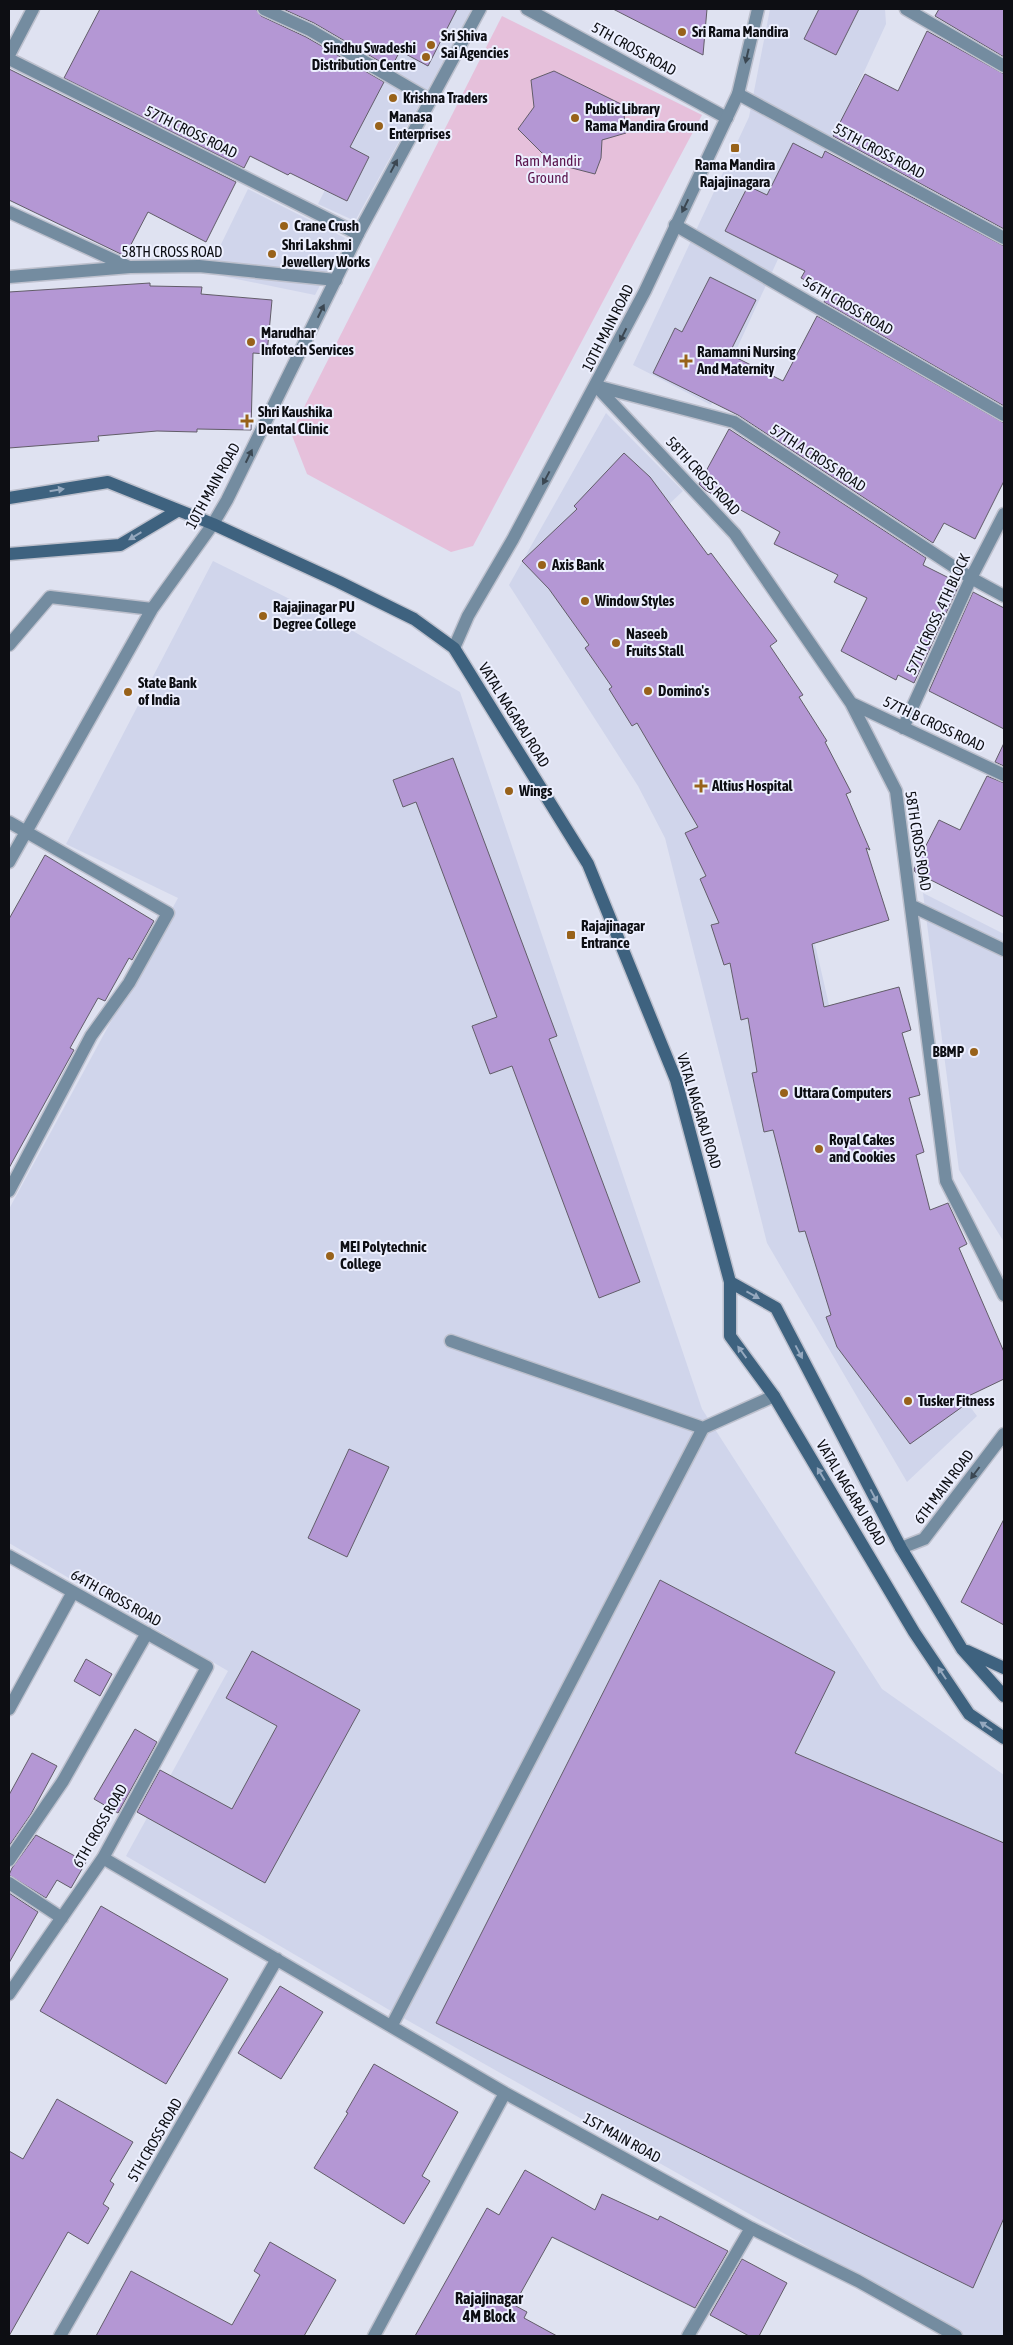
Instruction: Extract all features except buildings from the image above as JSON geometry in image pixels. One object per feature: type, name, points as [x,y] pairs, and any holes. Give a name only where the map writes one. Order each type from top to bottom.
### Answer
[{"type":"main road","name":"VATAL NAGARAJ ROAD","points":[[9,498],[108,482],[213,524],[414,619],[454,648],[588,864],[676,1080],[730,1282],[730,1336],[774,1396],[914,1632],[968,1714],[1004,1738]]},
{"type":"main road","points":[[9,554],[120,545],[177,511]]},
{"type":"main road","name":"VATAL NAGARAJ ROAD","points":[[730,1282],[776,1308],[901,1548],[962,1649],[1004,1696]]},
{"type":"main road","points":[[962,1649],[1004,1668]]},
{"type":"street","points":[[9,55],[33,9]]},
{"type":"street","points":[[264,9],[310,30],[430,100]]},
{"type":"street","name":"10TH MAIN ROAD","points":[[9,862],[152,609],[213,524],[227,500],[358,234],[480,9]]},
{"type":"street","name":"5TH CROSS ROAD","points":[[527,9],[727,118]]},
{"type":"street","name":"10TH MAIN ROAD","points":[[454,648],[468,616],[513,539],[645,291],[738,94],[758,9]]},
{"type":"street","points":[[906,9],[1004,66]]},
{"type":"street","name":"57TH CROSS ROAD","points":[[9,59],[358,234]]},
{"type":"street","name":"55TH CROSS ROAD","points":[[738,94],[1004,238]]},
{"type":"street","points":[[9,212],[130,267]]},
{"type":"street","name":"56TH CROSS ROAD","points":[[675,225],[1004,415]]},
{"type":"street","name":"58TH CROSS ROAD","points":[[9,277],[130,267],[199,266],[336,280]]},
{"type":"street","name":"58TH CROSS ROAD","points":[[596,386],[735,534],[851,703],[896,791],[946,1181],[1004,1295]]},
{"type":"street","name":"57TH A CROSS ROAD","points":[[596,386],[734,422],[971,578],[1004,596]]},
{"type":"street","name":"57TH CROSS, 4TH BLOCK","points":[[903,728],[971,578],[1004,514]]},
{"type":"street","points":[[9,645],[50,598],[152,609]]},
{"type":"street","name":"57TH B CROSS ROAD","points":[[851,703],[1004,775]]},
{"type":"street","points":[[9,822],[168,913],[129,983],[92,1036],[9,1191]]},
{"type":"street","points":[[912,906],[1004,950]]},
{"type":"street","points":[[451,1341],[702,1428]]},
{"type":"street","points":[[392,2025],[702,1428],[774,1396]]},
{"type":"street","name":"6TH MAIN ROAD","points":[[901,1548],[924,1539],[1004,1434]]},
{"type":"street","name":"64TH CROSS ROAD","points":[[9,1556],[207,1667]]},
{"type":"street","points":[[9,1709],[73,1592]]},
{"type":"street","points":[[9,1860],[63,1781],[147,1633]]},
{"type":"street","name":"6TH CROSS ROAD","points":[[9,1994],[103,1858],[207,1667]]},
{"type":"street","name":"1ST MAIN ROAD","points":[[103,1858],[392,2025],[505,2093],[751,2228],[858,2281],[956,2336]]},
{"type":"street","points":[[9,1883],[62,1918]]},
{"type":"street","name":"5TH CROSS ROAD","points":[[60,2336],[277,1959]]},
{"type":"street","points":[[374,2336],[505,2093]]},
{"type":"street","points":[[688,2336],[751,2228]]},
{"type":"shaded area","points":[[415,9],[472,9],[355,221],[318,204]]},
{"type":"shaded area","points":[[770,9],[885,9],[886,24],[711,405],[633,365],[749,117]]},
{"type":"shaded area","points":[[248,189],[345,238],[315,295],[207,273]]},
{"type":"shaded area","points":[[606,413],[683,491],[616,554],[800,946],[815,944],[900,1314],[977,1416],[907,1482],[767,1243],[665,838],[638,786],[509,585]]},
{"type":"shaded area","points":[[213,561],[344,626],[460,692],[702,1409],[882,1689],[1004,1775],[1004,2336],[965,2336],[391,2011],[126,1856],[228,1671],[9,1543],[9,1209],[178,898],[66,844]]},
{"type":"shaded area","name":"BBMP","points":[[923,893],[1004,934],[1004,1242],[959,1170]]},
{"type":"green space","name":"Ram Mandir Ground","points":[[502,16],[702,115],[473,546],[451,552],[307,474],[291,433]]},
{"type":"place","name":"Sri Rama Mandira","points":[[682,32]]},
{"type":"place","name":"Sri Shiva Sai Agencies","points":[[431,45]]},
{"type":"place","name":"Sindhu Swadeshi Distribution Centre","points":[[426,57]]},
{"type":"place","name":"Krishna Traders","points":[[393,98]]},
{"type":"place","name":"Public Library Rama Mandira Ground","points":[[575,118]]},
{"type":"place","name":"Manasa Enterprises","points":[[379,126]]},
{"type":"place","name":"Rama Mandira Rajajinagara","points":[[735,148]]},
{"type":"place","name":"Crane Crush","points":[[284,226]]},
{"type":"place","name":"Shri Lakshmi Jewellery Works","points":[[272,254]]},
{"type":"place","name":"Marudhar Infotech Services","points":[[251,342]]},
{"type":"place","name":"Ramamni Nursing And Maternity","points":[[686,361]]},
{"type":"place","name":"Shri Kaushika Dental Clinic","points":[[247,421]]},
{"type":"place","name":"Axis Bank","points":[[542,565]]},
{"type":"place","name":"Window Styles","points":[[585,601]]},
{"type":"place","name":"Rajajinagar PU Degree College","points":[[263,616]]},
{"type":"place","name":"Naseeb Fruits Stall","points":[[616,643]]},
{"type":"place","name":"Domino's","points":[[648,691]]},
{"type":"place","name":"State Bank of India","points":[[128,692]]},
{"type":"place","name":"Altius Hospital","points":[[701,786]]},
{"type":"place","name":"Wings","points":[[509,791]]},
{"type":"place","name":"Rajajinagar Entrance","points":[[571,935]]},
{"type":"place","name":"BBMP","points":[[974,1052]]},
{"type":"place","name":"Uttara Computers","points":[[784,1093]]},
{"type":"place","name":"Royal Cakes and Cookies","points":[[819,1149]]},
{"type":"place","name":"MEI Polytechnic College","points":[[330,1256]]},
{"type":"place","name":"Tusker Fitness","points":[[908,1401]]},
{"type":"district","name":"Rajajinagar 4M Block","points":[[489,2307]]}]
